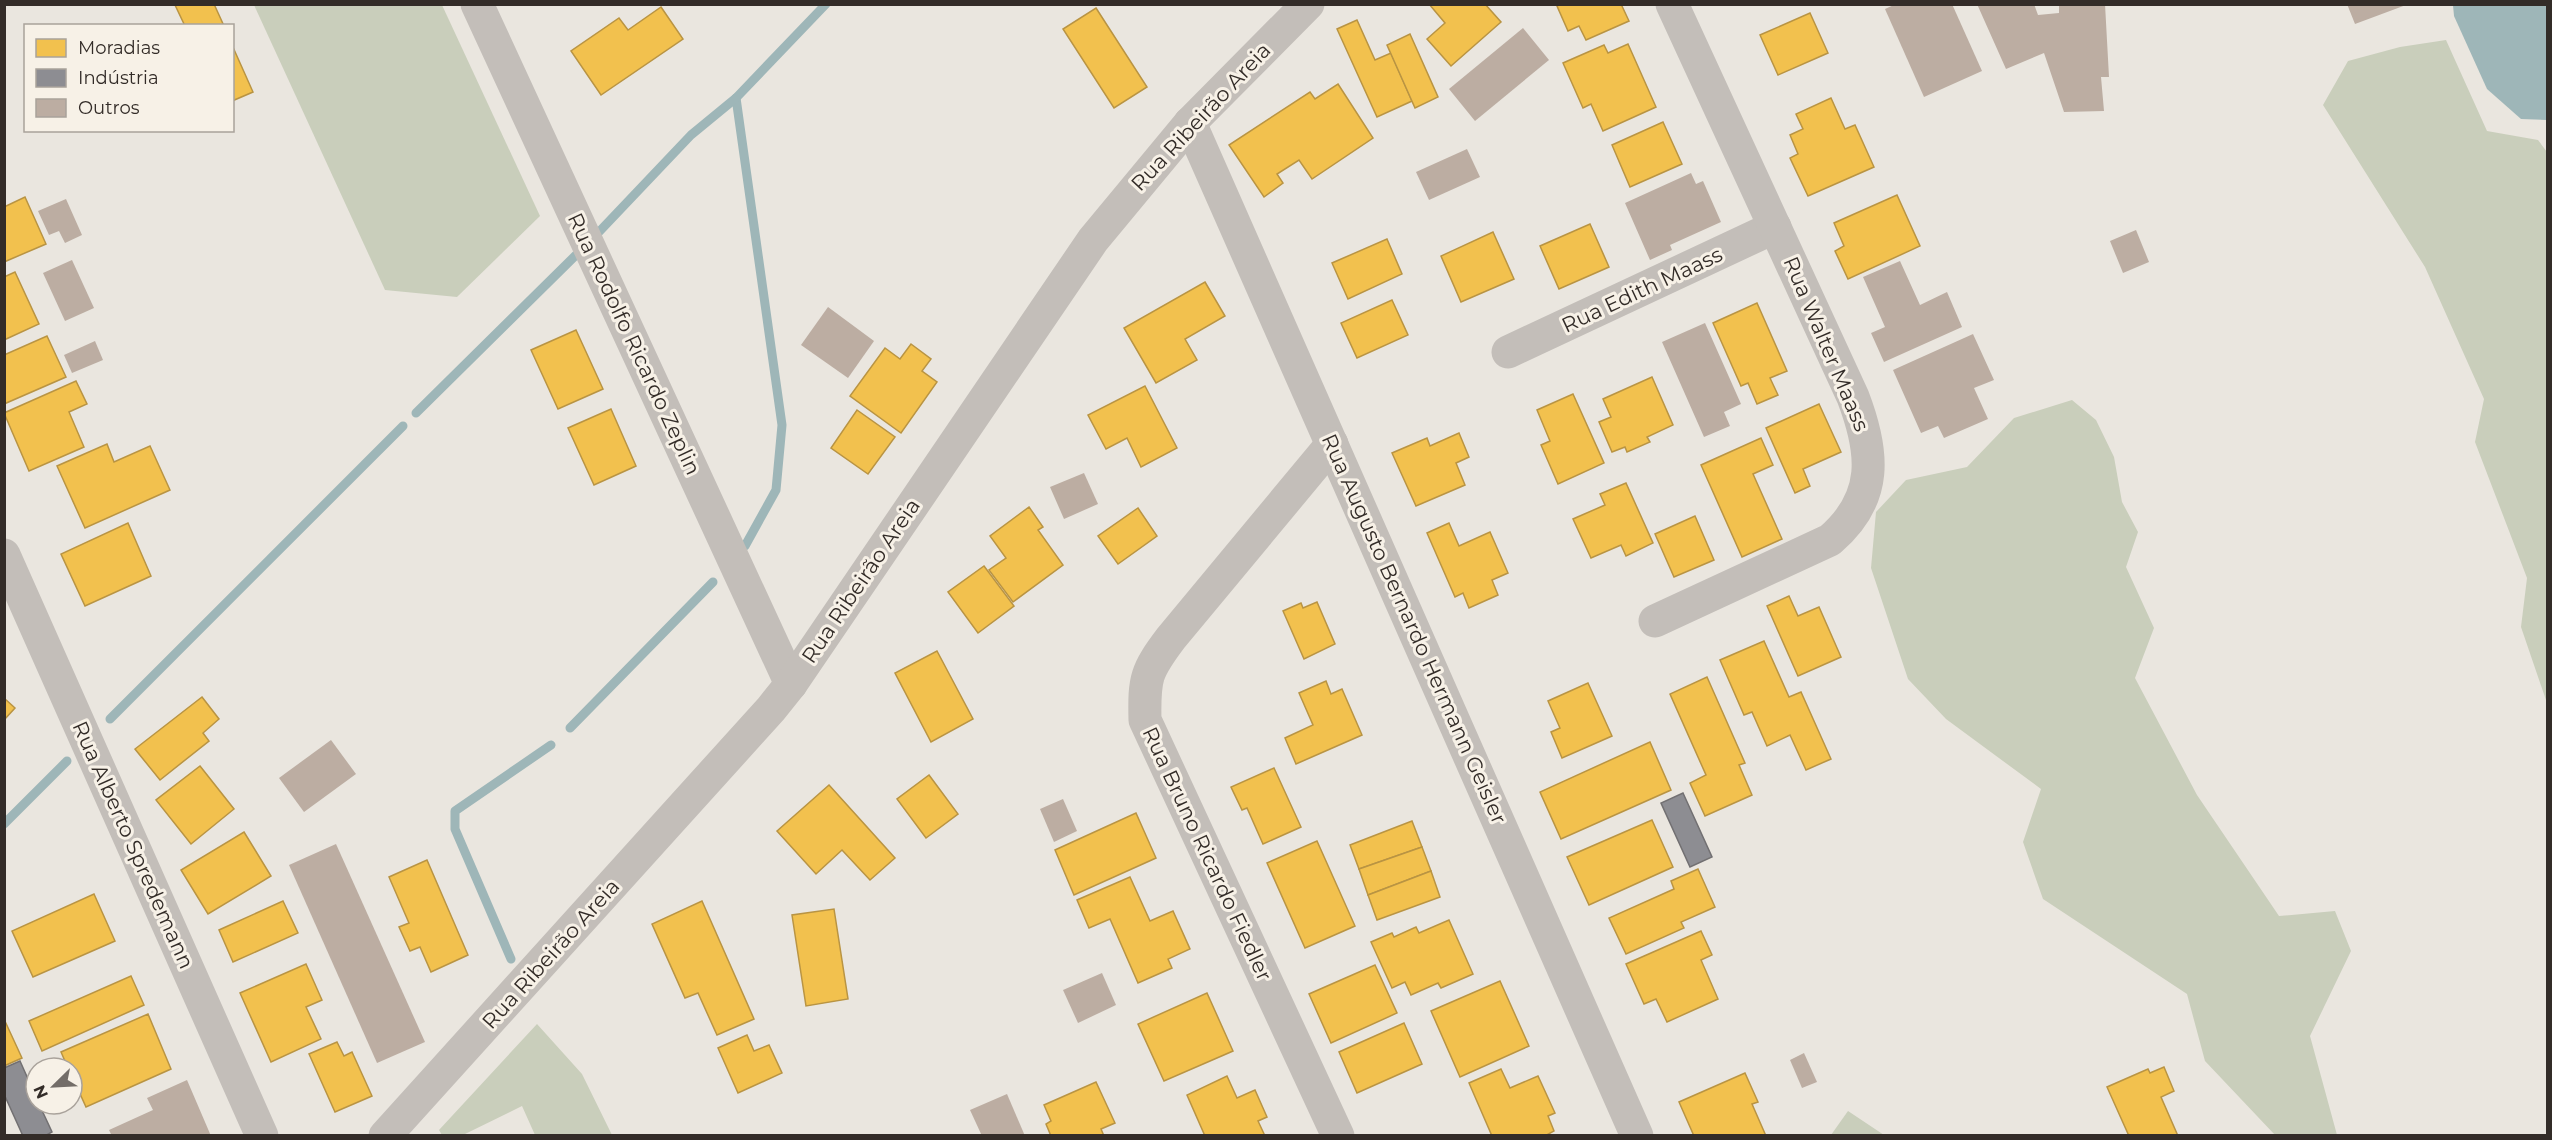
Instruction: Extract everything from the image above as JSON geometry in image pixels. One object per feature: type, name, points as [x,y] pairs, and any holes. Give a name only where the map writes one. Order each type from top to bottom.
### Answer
[{"type":"street","name":"Rua Rodolfo Ricardo Zeplin","points":[[477,4],[791,684]]},
{"type":"street","name":"Rua Ribeirão Areia","points":[[386,1136],[586,916],[791,684],[1093,240],[1190,123],[1308,4]]},
{"type":"street","name":"Rua Walter Maass","points":[[1655,621],[1830,540],[1847,525],[1868,478],[1870,453],[1853,397],[1672,4]]},
{"type":"street","name":"Rua Augusto Bernardo Hermann Geisler","points":[[1190,123],[1637,1136]]},
{"type":"street","name":"Rua Edith Maass","points":[[1508,352],[1775,227]]},
{"type":"street","name":"Rua Bruno Ricardo Fiedler","points":[[1332,444],[1151,664],[1144,687],[1145,720],[1338,1136]]},
{"type":"street","name":"Rua Alberto Spredemann","points":[[4,555],[262,1136]]},
{"type":"green space","points":[[254,5],[442,5],[540,216],[457,297],[385,290]]},
{"type":"green space","points":[[2446,40],[2487,131],[2538,140],[2547,152],[2547,703],[2521,627],[2527,578],[2475,442],[2484,399],[2425,267],[2323,105],[2348,61],[2400,47]]},
{"type":"green space","points":[[2072,400],[2096,420],[2114,457],[2122,502],[2138,532],[2126,567],[2154,628],[2135,678],[2197,795],[2279,916],[2335,911],[2351,951],[2310,1036],[2337,1135],[2275,1135],[2205,1061],[2187,994],[2043,899],[2023,842],[2041,789],[1946,719],[1908,679],[1871,568],[1876,512],[1906,480],[1967,467],[2014,418]]},
{"type":"green space","points":[[537,1024],[582,1074],[612,1135],[535,1135],[522,1106],[463,1135],[442,1135],[439,1130]]},
{"type":"green space","points":[[1848,1111],[1884,1135],[1831,1135]]},
{"type":"water","points":[[2453,5],[2547,5],[2547,120],[2521,119],[2487,89],[2454,16]]},
{"type":"building: Moradias","points":[[214,4],[223,24],[184,24],[175,5]]},
{"type":"building: Moradias","points":[[1429,4],[1485,4],[1501,22],[1451,66],[1427,39],[1445,23]]},
{"type":"building: Moradias","points":[[1561,4],[1621,4],[1629,21],[1586,40],[1579,26],[1568,31],[1557,6]]},
{"type":"building: Moradias","points":[[661,7],[683,39],[601,95],[571,51],[619,18],[628,30]]},
{"type":"building: Moradias","points":[[1096,8],[1147,87],[1114,108],[1063,29]]},
{"type":"building: Moradias","points":[[1810,13],[1828,53],[1778,75],[1760,35]]},
{"type":"building: Moradias","points":[[1357,20],[1375,60],[1391,53],[1412,101],[1377,117],[1337,29]]},
{"type":"building: Moradias","points":[[1410,34],[1438,97],[1415,108],[1387,45]]},
{"type":"building: Moradias","points":[[1628,44],[1656,107],[1603,131],[1591,104],[1583,108],[1563,63],[1604,45],[1608,53]]},
{"type":"building: Moradias","points":[[234,49],[253,92],[234,100]]},
{"type":"building: Moradias","points":[[1338,84],[1373,138],[1312,179],[1299,160],[1277,174],[1283,183],[1264,197],[1229,145],[1310,92],[1315,99]]},
{"type":"building: Moradias","points":[[1831,98],[1845,129],[1855,125],[1874,167],[1808,196],[1790,158],[1798,154],[1790,135],[1803,129],[1796,114]]},
{"type":"building: Moradias","points":[[1663,122],[1682,164],[1630,187],[1612,145]]},
{"type":"building: Moradias","points":[[1897,195],[1920,246],[1848,279],[1835,251],[1844,246],[1834,223]]},
{"type":"building: Moradias","points":[[25,197],[46,244],[4,262],[4,207]]},
{"type":"building: Moradias","points":[[1590,224],[1609,267],[1559,289],[1540,246]]},
{"type":"building: Moradias","points":[[1493,232],[1514,279],[1461,302],[1441,256]]},
{"type":"building: Moradias","points":[[1387,239],[1402,274],[1348,299],[1332,263]]},
{"type":"building: Moradias","points":[[15,272],[39,324],[4,340],[4,277]]},
{"type":"building: Moradias","points":[[1205,282],[1225,316],[1185,339],[1197,360],[1156,383],[1124,328]]},
{"type":"building: Moradias","points":[[1392,300],[1408,335],[1357,358],[1341,323]]},
{"type":"building: Moradias","points":[[1757,303],[1787,371],[1770,378],[1778,395],[1757,404],[1748,383],[1741,386],[1713,323]]},
{"type":"building: Moradias","points":[[576,330],[603,389],[558,409],[531,350]]},
{"type":"building: Moradias","points":[[47,336],[66,377],[4,404],[4,355]]},
{"type":"building: Moradias","points":[[911,344],[931,359],[922,371],[937,382],[901,433],[850,396],[885,348],[900,359]]},
{"type":"building: Moradias","points":[[1652,377],[1673,425],[1647,437],[1650,442],[1627,452],[1625,447],[1612,452],[1599,422],[1611,417],[1603,399]]},
{"type":"building: Moradias","points":[[76,381],[87,404],[69,412],[84,447],[29,471],[4,413]]},
{"type":"building: Moradias","points":[[1145,386],[1177,448],[1141,467],[1127,438],[1106,449],[1088,415]]},
{"type":"building: Moradias","points":[[1573,394],[1604,463],[1558,484],[1541,445],[1550,441],[1537,410]]},
{"type":"building: Moradias","points":[[1819,404],[1841,452],[1803,469],[1810,486],[1795,493],[1766,428]]},
{"type":"building: Moradias","points":[[611,409],[636,466],[594,485],[568,428]]},
{"type":"building: Moradias","points":[[857,410],[895,437],[868,474],[831,448]]},
{"type":"building: Moradias","points":[[1459,433],[1469,457],[1456,463],[1465,485],[1416,506],[1392,453],[1427,438],[1430,446]]},
{"type":"building: Moradias","points":[[1761,438],[1773,465],[1753,474],[1782,539],[1742,557],[1701,465]]},
{"type":"building: Moradias","points":[[107,444],[114,462],[150,446],[170,490],[85,528],[57,466]]},
{"type":"building: Moradias","points":[[1626,483],[1653,543],[1626,556],[1621,545],[1591,558],[1573,519],[1605,505],[1600,494]]},
{"type":"building: Moradias","points":[[1029,507],[1043,527],[1038,530],[1063,565],[1013,602],[989,570],[1006,558],[990,536]]},
{"type":"building: Moradias","points":[[1138,508],[1157,536],[1118,564],[1098,536]]},
{"type":"building: Moradias","points":[[1695,516],[1714,560],[1674,577],[1655,534]]},
{"type":"building: Moradias","points":[[128,523],[151,576],[85,606],[61,554]]},
{"type":"building: Moradias","points":[[1449,523],[1459,546],[1490,532],[1508,573],[1492,580],[1498,595],[1469,608],[1463,593],[1455,597],[1427,533]]},
{"type":"building: Moradias","points":[[984,566],[1014,606],[978,633],[948,592]]},
{"type":"building: Moradias","points":[[1789,596],[1798,616],[1819,607],[1841,657],[1798,676],[1767,606]]},
{"type":"building: Moradias","points":[[1317,602],[1335,644],[1304,659],[1283,611],[1301,603],[1303,608]]},
{"type":"building: Moradias","points":[[1764,641],[1789,697],[1801,692],[1831,759],[1806,770],[1790,735],[1767,746],[1752,712],[1744,715],[1720,660]]},
{"type":"building: Moradias","points":[[937,651],[973,719],[931,742],[895,673]]},
{"type":"building: Moradias","points":[[1707,677],[1745,763],[1739,765],[1752,795],[1705,816],[1690,783],[1706,775],[1670,694]]},
{"type":"building: Moradias","points":[[1326,681],[1331,694],[1342,689],[1362,735],[1296,764],[1285,738],[1313,725],[1299,693]]},
{"type":"building: Moradias","points":[[1588,683],[1612,736],[1562,758],[1551,732],[1560,728],[1548,701]]},
{"type":"building: Moradias","points":[[202,697],[219,719],[203,733],[209,741],[160,780],[135,749]]},
{"type":"building: Moradias","points":[[4,698],[15,708],[4,720]]},
{"type":"building: Moradias","points":[[1650,742],[1671,790],[1561,839],[1540,792]]},
{"type":"building: Moradias","points":[[200,766],[234,809],[191,844],[156,800]]},
{"type":"building: Moradias","points":[[1274,768],[1301,827],[1263,844],[1247,808],[1242,810],[1231,787]]},
{"type":"building: Moradias","points":[[929,775],[958,814],[926,838],[897,799]]},
{"type":"building: Moradias","points":[[829,785],[895,858],[870,880],[842,850],[816,874],[777,831]]},
{"type":"building: Moradias","points":[[1136,813],[1156,858],[1074,895],[1055,850]]},
{"type":"building: Moradias","points":[[1652,820],[1673,867],[1589,905],[1567,857]]},
{"type":"building: Moradias","points":[[1412,821],[1422,847],[1359,869],[1350,845]]},
{"type":"building: Moradias","points":[[244,832],[271,876],[208,914],[181,870]]},
{"type":"building: Moradias","points":[[1317,841],[1355,926],[1305,948],[1267,863]]},
{"type":"building: Moradias","points":[[1422,847],[1431,871],[1368,895],[1359,869]]},
{"type":"building: Moradias","points":[[427,860],[468,955],[431,972],[420,947],[410,951],[399,927],[409,923],[389,877]]},
{"type":"building: Moradias","points":[[1698,869],[1715,907],[1681,922],[1684,928],[1626,954],[1609,918],[1674,889],[1671,881]]},
{"type":"building: Moradias","points":[[1431,871],[1440,897],[1377,920],[1368,895]]},
{"type":"building: Moradias","points":[[1130,877],[1150,921],[1173,911],[1190,949],[1168,959],[1172,968],[1138,983],[1110,919],[1089,928],[1077,900]]},
{"type":"building: Moradias","points":[[94,894],[115,941],[33,977],[12,931]]},
{"type":"building: Moradias","points":[[283,901],[298,933],[233,962],[219,930]]},
{"type":"building: Moradias","points":[[702,901],[754,1019],[717,1035],[698,993],[685,998],[652,924]]},
{"type":"building: Moradias","points":[[834,909],[848,999],[806,1006],[792,915]]},
{"type":"building: Moradias","points":[[1449,920],[1473,974],[1441,988],[1438,983],[1411,995],[1405,982],[1392,988],[1371,942],[1392,933],[1394,937],[1416,927],[1419,933]]},
{"type":"building: Moradias","points":[[1701,931],[1712,955],[1701,960],[1718,999],[1667,1022],[1656,999],[1644,1004],[1626,964]]},
{"type":"building: Moradias","points":[[306,964],[322,1000],[306,1007],[321,1039],[271,1062],[240,993]]},
{"type":"building: Moradias","points":[[1375,965],[1397,1013],[1331,1043],[1309,994]]},
{"type":"building: Moradias","points":[[131,976],[144,1005],[42,1051],[29,1021]]},
{"type":"building: Moradias","points":[[1500,981],[1529,1046],[1460,1077],[1431,1011]]},
{"type":"building: Moradias","points":[[1207,993],[1233,1051],[1164,1081],[1138,1024]]},
{"type":"building: Moradias","points":[[148,1014],[171,1069],[86,1107],[84,1103],[84,1056],[63,1056],[61,1052]]},
{"type":"building: Moradias","points":[[4,1019],[22,1058],[4,1066]]},
{"type":"building: Moradias","points":[[1404,1023],[1422,1064],[1357,1093],[1339,1052]]},
{"type":"building: Moradias","points":[[747,1035],[754,1051],[769,1045],[782,1073],[738,1093],[718,1048]]},
{"type":"building: Moradias","points":[[337,1042],[344,1056],[352,1052],[372,1096],[335,1112],[309,1054]]},
{"type":"building: Moradias","points":[[2164,1067],[2174,1091],[2161,1097],[2178,1136],[2129,1136],[2107,1087],[2148,1069],[2150,1073]]},
{"type":"building: Moradias","points":[[1501,1069],[1510,1088],[1538,1076],[1555,1113],[1548,1116],[1554,1131],[1545,1136],[1492,1136],[1469,1083]]},
{"type":"building: Moradias","points":[[1745,1073],[1758,1102],[1752,1104],[1766,1136],[1694,1136],[1679,1102]]},
{"type":"building: Moradias","points":[[1227,1076],[1237,1098],[1255,1090],[1267,1117],[1258,1121],[1265,1136],[1205,1136],[1187,1095]]},
{"type":"building: Moradias","points":[[1096,1082],[1115,1123],[1101,1129],[1104,1136],[1051,1136],[1046,1124],[1051,1121],[1044,1105]]},
{"type":"building: Indústria","points":[[1683,793],[1712,857],[1690,867],[1661,803]]},
{"type":"building: Indústria","points":[[20,1061],[24,1070],[24,1116],[45,1116],[52,1132],[45,1136],[23,1136],[4,1094],[4,1068]]},
{"type":"building: Outros","points":[[1896,4],[1952,4],[1982,71],[1924,97],[1885,9]]},
{"type":"building: Outros","points":[[1977,4],[2034,4],[2038,15],[2059,13],[2059,4],[2105,4],[2109,77],[2101,77],[2104,111],[2064,112],[2044,53],[2006,69]]},
{"type":"building: Outros","points":[[2347,4],[2406,4],[2406,5],[2355,24]]},
{"type":"building: Outros","points":[[1523,28],[1549,60],[1475,121],[1449,89]]},
{"type":"building: Outros","points":[[1467,149],[1480,177],[1429,200],[1416,172]]},
{"type":"building: Outros","points":[[1691,173],[1696,184],[1703,181],[1721,222],[1670,245],[1672,250],[1650,260],[1625,203]]},
{"type":"building: Outros","points":[[66,199],[82,235],[65,243],[59,231],[49,235],[38,211]]},
{"type":"building: Outros","points":[[2136,230],[2149,262],[2123,273],[2110,241]]},
{"type":"building: Outros","points":[[72,260],[94,308],[65,321],[43,273]]},
{"type":"building: Outros","points":[[1900,261],[1920,305],[1947,292],[1962,327],[1884,362],[1871,333],[1885,327],[1863,277]]},
{"type":"building: Outros","points":[[828,307],[874,341],[848,378],[801,345]]},
{"type":"building: Outros","points":[[1705,323],[1741,404],[1724,412],[1730,426],[1704,437],[1662,342]]},
{"type":"building: Outros","points":[[1973,334],[1994,380],[1974,388],[1988,419],[1944,438],[1938,426],[1921,433],[1893,370]]},
{"type":"building: Outros","points":[[95,341],[103,360],[72,373],[64,355]]},
{"type":"building: Outros","points":[[1084,473],[1098,504],[1064,519],[1050,487]]},
{"type":"building: Outros","points":[[331,740],[356,774],[304,812],[279,778]]},
{"type":"building: Outros","points":[[1063,799],[1077,831],[1054,842],[1040,809]]},
{"type":"building: Outros","points":[[336,844],[425,1042],[377,1063],[289,865]]},
{"type":"building: Outros","points":[[1102,973],[1116,1005],[1078,1023],[1063,990]]},
{"type":"building: Outros","points":[[1804,1053],[1817,1082],[1802,1088],[1790,1060]]},
{"type":"building: Outros","points":[[187,1080],[211,1136],[112,1136],[109,1130],[153,1110],[147,1098]]},
{"type":"building: Outros","points":[[1007,1094],[1025,1136],[982,1136],[970,1110]]},
{"type":"waterway","points":[[597,234],[691,135],[736,98],[826,4]]},
{"type":"waterway","points":[[736,98],[782,425],[776,490],[745,546]]},
{"type":"waterway","points":[[416,413],[578,253]]},
{"type":"waterway","points":[[110,719],[403,426]]},
{"type":"waterway","points":[[570,728],[713,582]]},
{"type":"waterway","points":[[511,959],[455,829],[455,811],[551,745]]},
{"type":"waterway","points":[[4,824],[67,761]]}]
